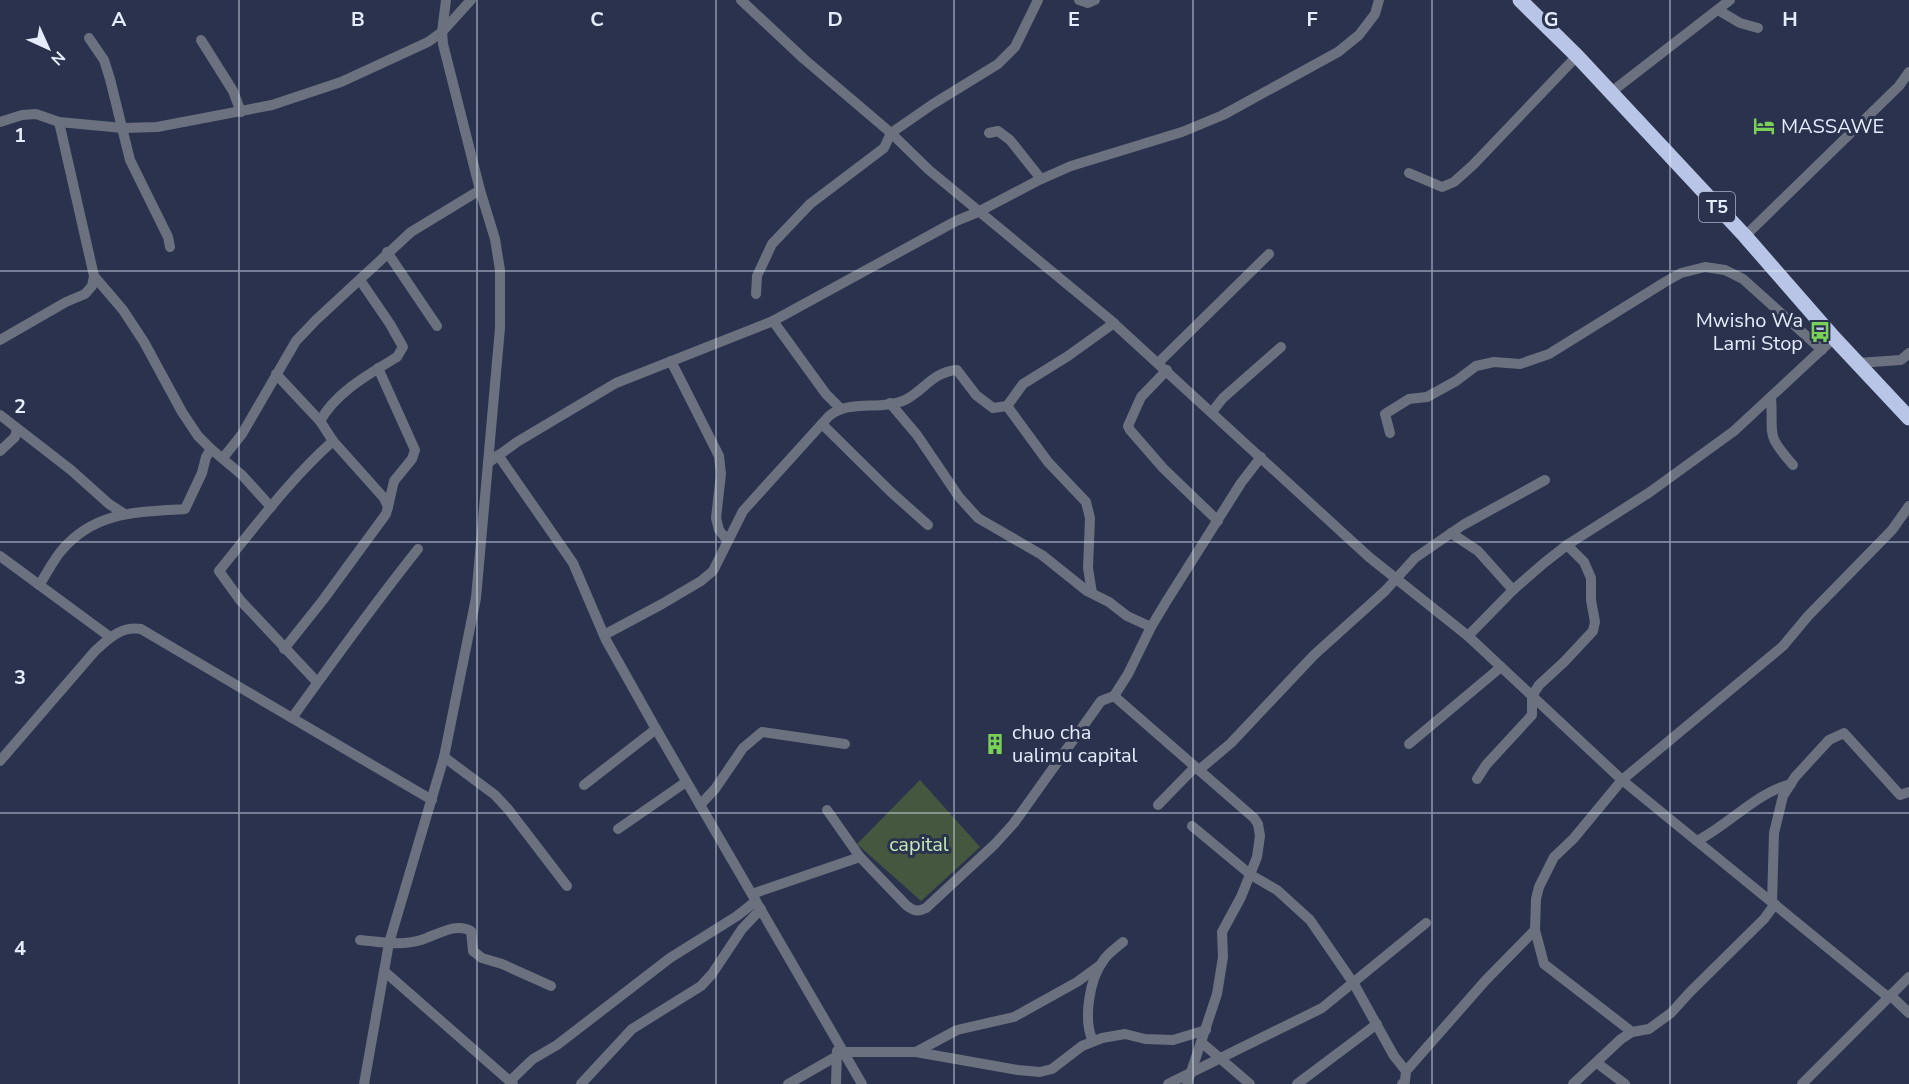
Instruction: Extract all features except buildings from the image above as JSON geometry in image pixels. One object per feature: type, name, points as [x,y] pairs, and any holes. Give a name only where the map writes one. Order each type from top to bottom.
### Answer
[{"type":"highway","name":"T5","points":[[1520,0],[1577,56],[1745,236],[1857,363],[1907,412]]},
{"type":"street","points":[[364,1084],[388,943],[444,757],[476,598],[500,328],[500,270],[495,239],[450,77],[442,32],[446,0]]},
{"type":"street","points":[[0,122],[22,115],[36,114],[59,122],[123,128],[157,127],[241,112],[293,99],[341,82],[428,42],[442,32],[471,0]]},
{"type":"street","points":[[741,0],[891,133],[929,170],[1114,323],[1348,539],[1468,636],[1622,780],[1909,1013]]},
{"type":"street","points":[[756,294],[757,276],[772,244],[810,204],[884,148],[891,133],[1003,59],[1015,47],[1038,0]]},
{"type":"street","points":[[1079,0],[1088,3],[1095,0]]},
{"type":"street","points":[[488,463],[616,383],[773,321],[956,221],[1041,179],[1071,166],[1182,132],[1223,115],[1338,52],[1359,35],[1375,14],[1379,0]]},
{"type":"street","points":[[1610,93],[1731,0]]},
{"type":"street","points":[[1719,10],[1740,23],[1758,28]]},
{"type":"street","points":[[89,38],[104,60],[130,160],[168,237],[170,247]]},
{"type":"street","points":[[201,40],[233,91],[241,112]]},
{"type":"street","points":[[1409,173],[1442,187],[1454,182],[1482,156],[1577,56]]},
{"type":"street","points":[[1745,236],[1899,86],[1909,72]]},
{"type":"street","points":[[59,122],[94,276],[92,286],[85,294]]},
{"type":"street","points":[[989,133],[998,131],[1010,140],[1041,179]]},
{"type":"street","points":[[223,458],[248,425],[296,340],[387,252],[411,232],[480,189]]},
{"type":"street","points":[[387,252],[437,326]]},
{"type":"street","points":[[1218,520],[1163,468],[1128,426],[1141,397],[1162,367],[1269,254]]},
{"type":"street","points":[[1390,433],[1384,414],[1409,399],[1427,397],[1456,381],[1476,366],[1494,362],[1520,364],[1549,354],[1665,282],[1693,269],[1712,267],[1725,270],[1743,279],[1822,350]]},
{"type":"street","points":[[94,276],[123,310],[144,342],[182,412],[211,449],[242,475],[271,507]]},
{"type":"street","points":[[320,421],[327,408],[352,386],[397,357],[403,347],[360,280]]},
{"type":"street","points":[[0,340],[66,302],[85,294],[109,293]]},
{"type":"street","points":[[773,321],[826,394],[840,408]]},
{"type":"street","points":[[604,635],[662,604],[707,576],[717,565],[727,540],[743,511],[822,424],[840,408],[905,400],[940,374],[957,370],[976,394],[993,408],[1007,406],[1023,384],[1114,323]]},
{"type":"street","points":[[1468,636],[1530,574],[1567,545],[1650,492],[1734,431],[1834,338]]},
{"type":"street","points":[[1212,412],[1223,398],[1281,347]]},
{"type":"street","points":[[1857,363],[1901,360],[1909,353]]},
{"type":"street","points":[[671,361],[719,456],[721,474],[716,518],[719,530],[727,540]]},
{"type":"street","points":[[284,649],[386,514],[394,481],[412,459],[415,450],[378,368]]},
{"type":"street","points":[[276,374],[320,421],[333,441],[384,498],[388,507]]},
{"type":"street","points":[[1771,397],[1771,435],[1779,449],[1793,465]]},
{"type":"street","points":[[890,403],[978,518],[1042,555],[1127,616],[1151,627]]},
{"type":"street","points":[[1007,406],[1048,462],[1086,502],[1090,518],[1088,568],[1092,593]]},
{"type":"street","points":[[0,415],[123,513]]},
{"type":"street","points":[[822,424],[928,525]]},
{"type":"street","points":[[0,451],[15,437],[17,429]]},
{"type":"street","points":[[317,682],[240,600],[219,571],[271,507],[333,441]]},
{"type":"street","points":[[39,585],[60,551],[76,536],[98,523],[123,513],[185,509],[211,449]]},
{"type":"street","points":[[498,455],[573,563],[604,635],[656,729],[837,1040],[841,1054],[862,1084]]},
{"type":"street","points":[[827,810],[860,857],[906,905],[920,911],[926,908],[1001,837],[1031,801],[1101,701],[1113,696],[1128,674],[1151,627],[1218,520],[1261,457]]},
{"type":"street","points":[[1158,805],[1197,768],[1232,743],[1314,655],[1396,579],[1414,558],[1492,508],[1545,480]]},
{"type":"street","points":[[1632,1032],[1544,964],[1535,930],[1536,899],[1539,887],[1554,857],[1574,838],[1622,780],[1783,646],[1808,616],[1892,530],[1909,506]]},
{"type":"street","points":[[1451,533],[1474,548],[1513,590]]},
{"type":"street","points":[[1476,779],[1532,715],[1532,696],[1539,685],[1564,662],[1595,626],[1591,600],[1591,578],[1584,562],[1567,545]]},
{"type":"street","points":[[292,718],[365,616],[418,549]]},
{"type":"street","points":[[0,556],[110,637]]},
{"type":"street","points":[[2,755],[110,637],[131,628],[141,629],[432,800]]},
{"type":"street","points":[[1409,744],[1501,667]]},
{"type":"street","points":[[1113,696],[1254,818],[1258,824],[1260,836],[1257,857],[1251,875],[1222,932],[1223,957],[1217,994],[1189,1079]]},
{"type":"street","points":[[584,785],[656,729]]},
{"type":"street","points":[[700,804],[714,789],[743,748],[762,732],[845,744]]},
{"type":"street","points":[[1573,1084],[1621,1039],[1632,1032],[1649,1029],[1671,1013],[1764,919],[1774,903],[1774,832],[1783,796],[1829,740],[1844,733],[1900,795],[1909,792]]},
{"type":"street","points":[[444,757],[502,802],[567,886]]},
{"type":"street","points":[[618,829],[686,782]]},
{"type":"street","points":[[1697,841],[1713,833],[1774,788],[1791,784]]},
{"type":"street","points":[[1192,826],[1251,875],[1277,890],[1310,920],[1354,984],[1405,1080],[1485,981],[1535,930]]},
{"type":"street","points":[[384,971],[511,1083],[533,1059],[557,1046],[670,958],[737,916],[756,901],[860,857]]},
{"type":"street","points":[[581,1084],[632,1029],[701,986],[712,974],[742,929],[756,901]]},
{"type":"street","points":[[1168,1084],[1189,1079],[1222,1059],[1322,1008],[1426,923]]},
{"type":"street","points":[[360,940],[388,943],[413,941],[458,927],[466,928],[471,931],[473,951],[482,958],[502,964],[551,986]]},
{"type":"street","points":[[1093,1041],[1087,1022],[1093,980],[1104,958],[1123,942]]},
{"type":"street","points":[[916,1052],[957,1030],[1014,1017],[1069,987],[1099,966]]},
{"type":"street","points":[[1802,1084],[1909,977]]},
{"type":"street","points":[[1297,1084],[1377,1024]]},
{"type":"street","points":[[1173,1040],[1206,1030]]},
{"type":"street","points":[[788,1084],[841,1054],[916,1052],[1040,1072],[1052,1069],[1082,1046],[1093,1041],[1125,1034],[1145,1039],[1173,1040],[1200,1045],[1222,1059],[1250,1084]]},
{"type":"street","points":[[836,1084],[841,1054]]},
{"type":"street","points":[[1598,1063],[1625,1084]]},
{"type":"green space","name":"capital","points":[[920,780],[980,847],[921,901],[857,844]]},
{"type":"place","name":"MASSAWE","points":[[1764,126]]},
{"type":"place","name":"Mwisho Wa Lami Stop","points":[[1820,332]]},
{"type":"place","name":"chuo cha ualimu capital","points":[[995,744]]}]
